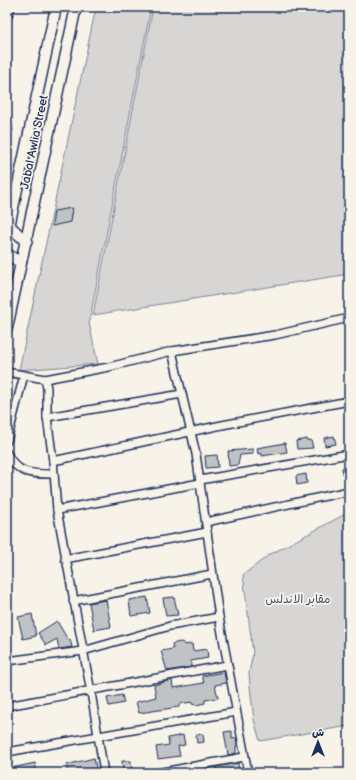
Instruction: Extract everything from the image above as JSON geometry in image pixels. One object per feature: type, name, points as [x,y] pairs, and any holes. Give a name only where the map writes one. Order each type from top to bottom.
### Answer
[{"type":"highway","name":"Jabal Awlia Street","points":[[7,236],[10,208],[56,7]]},
{"type":"highway","name":"Jabal Awlia Street","points":[[7,328],[76,7]]},
{"type":"highway","points":[[9,225],[20,236],[27,240]]},
{"type":"highway","points":[[7,254],[21,263]]},
{"type":"street","points":[[7,18],[11,7]]},
{"type":"street","points":[[340,319],[349,312]]},
{"type":"street","points":[[7,372],[45,379],[109,367],[172,351],[275,335],[349,318]]},
{"type":"street","points":[[172,351],[191,431],[200,481],[219,617],[248,773]]},
{"type":"street","points":[[7,441],[24,376]]},
{"type":"street","points":[[45,379],[47,388],[47,417],[53,461],[57,510],[91,692],[104,773]]},
{"type":"street","points":[[47,417],[182,394]]},
{"type":"street","points":[[53,461],[191,431],[349,401]]},
{"type":"street","points":[[7,453],[13,464],[25,472],[54,474]]},
{"type":"street","points":[[57,510],[200,481],[349,454]]},
{"type":"street","points":[[206,522],[349,491]]},
{"type":"street","points":[[65,559],[207,532]]},
{"type":"street","points":[[73,601],[212,574]]},
{"type":"street","points":[[7,661],[83,650],[170,626],[219,617]]},
{"type":"street","points":[[7,706],[91,692],[227,665]]},
{"type":"street","points":[[7,752],[236,712]]},
{"type":"street","points":[[157,773],[244,757]]},
{"type":"green space","points":[[96,7],[151,7],[89,323],[98,364],[19,370]]},
{"type":"green space","points":[[153,7],[349,7],[349,274],[93,315]]},
{"type":"green space","name":"مقابر الاندلس","points":[[349,512],[349,726],[260,741],[254,720],[250,687],[249,673],[253,653],[243,575],[269,555]]},
{"type":"building","points":[[7,113],[10,113],[13,131],[7,132]]},
{"type":"building","points":[[72,208],[70,222],[52,226],[54,211]]},
{"type":"building","points":[[334,436],[336,444],[325,446],[324,438]]},
{"type":"building","points":[[307,439],[308,441],[311,440],[313,448],[297,449],[296,441]]},
{"type":"building","points":[[285,443],[287,452],[262,456],[262,453],[258,454],[257,448]]},
{"type":"building","points":[[253,449],[253,454],[240,455],[238,465],[229,466],[228,451]]},
{"type":"building","points":[[217,455],[218,467],[206,468],[205,456]]},
{"type":"building","points":[[349,467],[349,474],[343,474],[342,468]]},
{"type":"building","points":[[306,474],[307,483],[297,485],[296,476]]},
{"type":"building","points":[[147,597],[150,613],[131,616],[129,600]]},
{"type":"building","points":[[174,597],[178,615],[166,616],[163,598]]},
{"type":"building","points":[[106,600],[111,627],[94,630],[89,603]]},
{"type":"building","points":[[32,614],[36,636],[23,639],[18,617]]},
{"type":"building","points":[[57,621],[68,640],[70,639],[72,647],[59,649],[57,639],[46,645],[38,633]]},
{"type":"building","points":[[180,642],[184,643],[184,645],[192,644],[193,651],[207,649],[208,658],[191,661],[191,667],[167,671],[161,651],[173,649],[172,644]]},
{"type":"building","points":[[224,672],[226,683],[215,685],[218,698],[205,700],[205,703],[196,705],[192,704],[192,702],[179,704],[179,707],[139,713],[136,702],[156,697],[154,685],[172,680],[173,688],[204,683],[202,676]]},
{"type":"building","points":[[122,695],[124,703],[109,706],[107,698]]},
{"type":"building","points":[[232,731],[232,739],[236,738],[236,753],[228,755],[224,732]]},
{"type":"building","points":[[203,734],[204,742],[197,743],[196,735]]},
{"type":"building","points":[[183,735],[185,745],[178,746],[180,756],[158,759],[156,747],[169,745],[168,738]]},
{"type":"building","points":[[94,758],[97,773],[68,773],[66,765]]},
{"type":"building","points":[[122,761],[131,761],[132,769],[123,770]]},
{"type":"building","points":[[35,763],[37,773],[7,773],[7,769]]},
{"type":"building","points":[[238,763],[239,773],[217,773],[216,767]]}]
